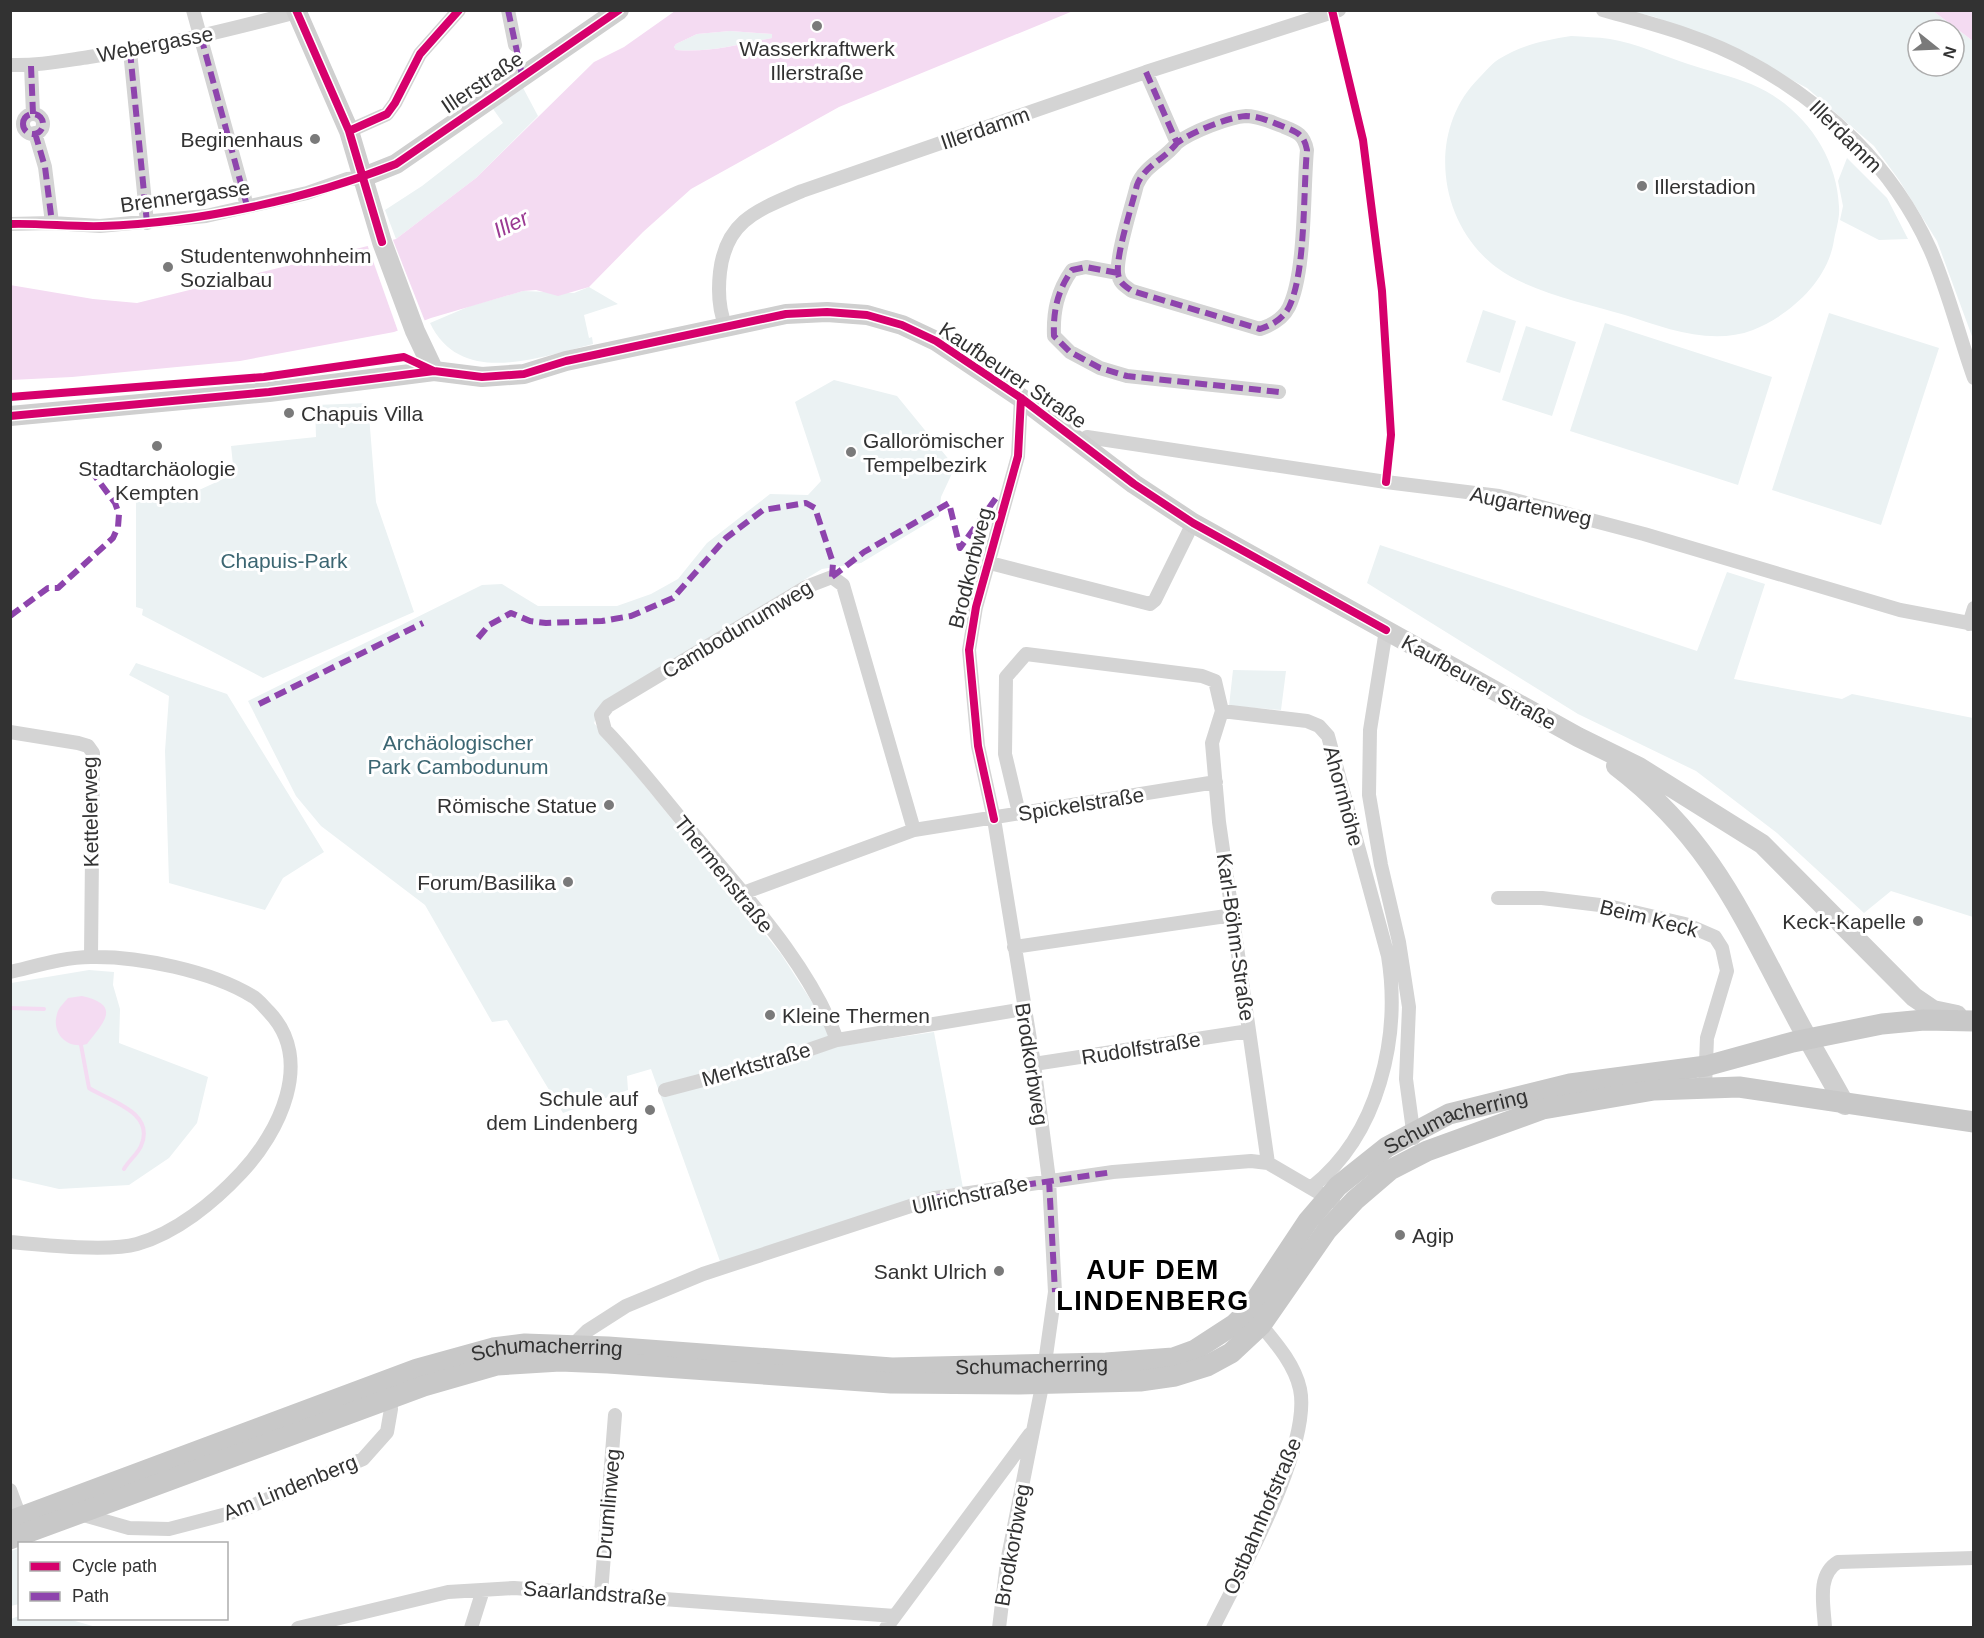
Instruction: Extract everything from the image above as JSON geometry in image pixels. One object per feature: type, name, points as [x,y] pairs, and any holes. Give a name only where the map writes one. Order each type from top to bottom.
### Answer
[{"type":"main road","name":"Schumacherring","points":[[10,1539],[469,1371],[497,1365],[608,1355],[1044,1374],[1173,1358],[1255,1318],[1345,1211],[1390,1170],[1417,1156],[1543,1109],[1654,1090],[1705,1076],[1809,1039],[1882,1024],[1924,1020],[1972,1021]]},
{"type":"main road","name":"Schumacherring","points":[[1255,1318],[1308,1221],[1320,1192],[1388,1147],[1449,1114],[1544,1089],[1705,1076],[1739,1087],[1845,1105],[1974,1122]]},
{"type":"main road","name":"Schumacherring","points":[[15,1519],[417,1369],[466,1354],[525,1344],[573,1346],[608,1355]]},
{"type":"street","points":[[193,10],[248,206]]},
{"type":"street","points":[[349,131],[387,114],[395,104],[420,54],[459,10]]},
{"type":"street","points":[[508,10],[515,45]]},
{"type":"street","name":"Illerstraße","points":[[362,178],[396,164],[619,10]]},
{"type":"street","name":"Illerdamm","points":[[726,327],[721,317],[719,282],[722,257],[733,230],[758,210],[802,191],[1146,72],[1339,10]]},
{"type":"street","name":"Illerdamm","points":[[1603,10],[1665,28],[1748,60],[1807,96],[1864,149],[1900,195],[1930,249],[1974,378]]},
{"type":"street","points":[[297,11],[349,131],[382,242],[413,325],[434,371]]},
{"type":"street","name":"Webergasse","points":[[10,65],[31,66],[130,51],[201,37],[297,11]]},
{"type":"street","points":[[130,51],[147,223]]},
{"type":"street","points":[[31,66],[33,114],[27,116],[24,124],[26,130],[35,133],[45,166],[52,223]]},
{"type":"street","points":[[1146,72],[1177,143]]},
{"type":"street","points":[[1248,116],[1262,118],[1299,133],[1305,139],[1307,150],[1297,283],[1289,308],[1280,318],[1260,329],[1132,291],[1122,284],[1118,273],[1141,174],[1168,155],[1177,143],[1192,134],[1248,116]]},
{"type":"street","name":"Brennergasse","points":[[10,224],[52,223],[100,226],[206,216],[362,178]]},
{"type":"street","points":[[1118,273],[1086,267],[1072,270],[1064,281],[1053,312],[1054,336],[1070,352],[1100,368],[1127,376],[1279,392]]},
{"type":"street","name":"Kaufbeurer Straße","points":[[10,416],[268,393],[434,371],[482,377],[525,374],[566,361],[786,314],[827,312],[867,315],[902,325],[936,341],[1021,398],[1134,484],[1193,523],[1578,737],[1639,768],[1762,844],[1914,997],[1933,1010],[1954,1013],[1972,1021]]},
{"type":"street","name":"Brodkorbweg","points":[[1000,1627],[1007,1562],[1044,1374],[1055,1292],[1049,1180],[1034,1065],[994,819],[978,746],[969,650],[976,607],[990,564],[1018,456],[1021,398]]},
{"type":"street","name":"Augartenweg","points":[[1080,441],[1087,436],[1386,482],[1499,496],[1644,534],[1900,610],[1971,624]]},
{"type":"street","points":[[990,564],[1150,604],[1155,600],[1193,523]]},
{"type":"street","name":"Cambodunumweg","points":[[601,715],[608,706],[710,644],[806,587],[832,577],[843,585],[914,830]]},
{"type":"street","points":[[1971,624],[1974,608]]},
{"type":"street","points":[[1386,630],[1370,730],[1369,795],[1381,864],[1399,942],[1409,1007],[1406,1079],[1417,1156]]},
{"type":"street","points":[[1019,813],[1005,754],[1006,677],[1026,654],[1202,676],[1215,681],[1222,711]]},
{"type":"street","name":"Karl-Böhm-Straße","points":[[1222,711],[1212,744],[1233,915],[1268,1163]]},
{"type":"street","name":"Ahornhöhe","points":[[1222,711],[1307,721],[1319,726],[1328,736],[1388,956],[1392,976],[1391,1028],[1381,1079],[1370,1108],[1346,1152],[1320,1192]]},
{"type":"street","name":"Thermenstraße","points":[[601,715],[605,730],[743,894],[826,1009],[837,1040]]},
{"type":"street","name":"Kettelerweg","points":[[10,732],[78,742],[88,746],[93,753],[91,957]]},
{"type":"street","name":"Kaufbeurer Straße","points":[[1578,737],[1663,804],[1690,835],[1740,909],[1845,1105]]},
{"type":"street","name":"Spickelstraße","points":[[743,894],[914,830],[1216,782]]},
{"type":"street","name":"Beim Keck","points":[[1498,898],[1542,898],[1608,906],[1685,924],[1715,938],[1722,948],[1727,971],[1707,1038],[1705,1076]]},
{"type":"street","points":[[1014,947],[1233,915]]},
{"type":"street","points":[[10,972],[91,957],[155,963],[218,981],[254,996],[274,1017],[285,1036],[290,1055],[287,1095],[280,1116],[256,1158],[231,1184],[193,1215],[155,1238],[135,1245],[10,1242]]},
{"type":"street","name":"Merktstraße","points":[[665,1090],[779,1060],[837,1040],[1024,1009]]},
{"type":"street","name":"Rudolfstraße","points":[[1034,1065],[1249,1031]]},
{"type":"street","name":"Ullrichstraße","points":[[573,1346],[587,1330],[626,1306],[703,1274],[935,1198],[1049,1180],[1251,1161],[1268,1163],[1320,1192],[1345,1211]]},
{"type":"street","name":"Ostbahnhofstraße","points":[[1213,1628],[1264,1522],[1296,1444],[1302,1408],[1300,1389],[1281,1350],[1255,1318]]},
{"type":"street","name":"Am Lindenberg","points":[[80,1514],[129,1528],[169,1529],[242,1510],[363,1459],[387,1432],[392,1408],[390,1400]]},
{"type":"street","name":"Drumlinweg","points":[[600,1593],[615,1415]]},
{"type":"street","points":[[891,1622],[1034,1429]]},
{"type":"street","points":[[10,1490],[15,1519]]},
{"type":"street","points":[[1825,1628],[1823,1583],[1827,1571],[1838,1562],[1974,1558]]},
{"type":"street","name":"Saarlandstraße","points":[[298,1628],[448,1592],[514,1588],[600,1593],[891,1622]]},
{"type":"street","points":[[471,1628],[483,1590]]},
{"type":"green space","points":[[1630,11],[1933,11],[1942,18],[1906,18],[1906,78],[1966,78],[1966,36],[1973,41],[1973,339],[1937,241],[1899,180],[1874,146],[1807,88],[1743,54],[1655,17]]},
{"type":"green space","points":[[730,31],[772,34],[772,38],[700,50],[676,50],[674,47],[697,34]]},
{"type":"green space","name":"Illerstadion","points":[[1571,36],[1605,38],[1630,43],[1751,84],[1786,104],[1813,133],[1831,168],[1837,187],[1838,224],[1824,269],[1805,295],[1793,306],[1767,324],[1753,330],[1721,336],[1688,333],[1541,290],[1509,276],[1476,248],[1461,226],[1451,202],[1446,176],[1446,149],[1451,124],[1462,100],[1496,61],[1543,41]]},
{"type":"green space","points":[[521,84],[538,116],[476,178],[396,239],[385,210],[422,186],[503,123],[491,106]]},
{"type":"green space","points":[[1847,158],[1887,198],[1908,239],[1879,240],[1840,220],[1843,206],[1838,181]]},
{"type":"green space","points":[[589,287],[618,304],[584,315],[589,338],[592,337],[593,344],[550,355],[503,363],[481,362],[461,356],[444,343],[430,323],[470,306],[523,291],[574,293]]},
{"type":"green space","points":[[1483,310],[1516,321],[1500,373],[1466,362]]},
{"type":"green space","points":[[1829,313],[1939,348],[1881,525],[1772,490]]},
{"type":"green space","points":[[1605,323],[1772,377],[1738,485],[1570,431]]},
{"type":"green space","points":[[1526,326],[1576,342],[1552,416],[1502,400]]},
{"type":"green space","name":"Archäologischer Park Cambodunum","points":[[834,380],[897,396],[955,467],[941,497],[939,516],[861,563],[822,569],[603,702],[594,723],[781,954],[819,1013],[834,1047],[934,1032],[963,1188],[721,1264],[651,1069],[627,1076],[628,1090],[563,1113],[507,1020],[492,1022],[425,905],[321,826],[296,796],[248,701],[482,585],[502,584],[538,606],[617,606],[651,594],[678,579],[707,543],[770,494],[808,495],[821,481],[795,402]]},
{"type":"green space","name":"Chapuis-Park","points":[[368,403],[376,502],[414,612],[263,678],[142,615],[143,609],[136,607],[136,494],[186,496],[234,474],[231,446],[316,437],[315,405]]},
{"type":"green space","points":[[1380,545],[1697,651],[1727,572],[1765,584],[1734,679],[1842,699],[1852,694],[1973,718],[1973,917],[1891,891],[1864,913],[1777,833],[1696,771],[1578,714],[1367,583]]},
{"type":"green space","points":[[136,663],[227,694],[324,852],[283,878],[265,910],[169,883],[165,751],[169,696],[129,675]]},
{"type":"green space","points":[[1233,670],[1286,671],[1281,710],[1229,706]]},
{"type":"green space","points":[[89,970],[114,972],[113,985],[120,1009],[119,1043],[208,1077],[197,1123],[169,1158],[129,1185],[59,1189],[11,1178],[11,983]]},
{"type":"green space","points":[[18,1548],[18,1604],[11,1606],[11,1551]]},
{"type":"green space","points":[[18,1616],[18,1620],[72,1620],[96,1627],[11,1627],[11,1619]]},
{"type":"water","name":"Iller","points":[[675,11],[1073,11],[839,107],[691,189],[643,232],[589,287],[558,296],[536,290],[523,291],[431,318],[394,332],[240,361],[72,377],[11,380],[10,285],[93,299],[137,303],[396,239],[476,178],[594,62],[624,47]],"holes":[[[730,31],[772,34],[772,38],[713,49],[689,51],[676,50],[674,47],[697,34]]]},
{"type":"water","points":[[1933,11],[1973,11],[1973,41],[1966,36],[1966,18],[1942,18]]},
{"type":"water","points":[[82,996],[102,1004],[106,1009],[106,1015],[87,1044],[73,1045],[59,1034],[56,1028],[57,1014],[68,998]]},
{"type":"pier","points":[[391,235],[426,324],[399,334],[367,244]]},
{"type":"waterway","points":[[10,1008],[44,1009]]},
{"type":"waterway","points":[[81,1045],[89,1088],[128,1109],[142,1124],[144,1134],[141,1146],[124,1169]]},
{"type":"marked path","points":[[508,10],[522,75]]},
{"type":"marked path","points":[[201,37],[247,206]]},
{"type":"marked path","points":[[130,51],[147,223]]},
{"type":"marked path","points":[[31,66],[33,114]]},
{"type":"marked path","points":[[1146,72],[1177,143],[1210,126],[1246,116],[1260,118],[1287,128],[1299,134],[1304,140],[1307,150],[1303,231],[1298,274],[1289,307],[1284,315],[1273,323],[1260,329],[1132,291],[1120,279],[1119,254],[1137,185],[1145,172],[1177,143]]},
{"type":"marked path","points":[[33,114],[40,117],[43,124],[40,131],[33,134],[26,131],[23,124],[26,117],[33,114]]},
{"type":"marked path","points":[[35,133],[45,167],[52,223]]},
{"type":"marked path","points":[[1118,273],[1086,267],[1072,270],[1067,278],[1057,302],[1054,336],[1070,352],[1100,368],[1127,376],[1279,392]]},
{"type":"marked path","points":[[10,616],[48,588],[58,588],[113,538],[118,527],[119,514],[115,503],[92,472]]},
{"type":"marked path","points":[[832,577],[864,552],[949,503],[960,548],[999,494]]},
{"type":"marked path","points":[[478,638],[489,625],[511,613],[530,621],[546,623],[602,621],[631,616],[673,598],[726,538],[763,510],[806,503],[815,508],[833,563],[832,577]]},
{"type":"marked path","points":[[259,704],[423,623]]},
{"type":"marked path","points":[[935,1198],[1113,1172]]},
{"type":"marked path","points":[[1049,1180],[1055,1292]]},
{"type":"cycle path","points":[[296,10],[349,131],[382,242]]},
{"type":"cycle path","points":[[349,131],[387,114],[420,54],[459,10]]},
{"type":"cycle path","points":[[10,224],[102,226],[176,220],[252,207],[362,177],[396,164],[619,10]]},
{"type":"cycle path","points":[[1332,10],[1363,140],[1382,291],[1391,435],[1386,482]]},
{"type":"cycle path","points":[[10,416],[269,392],[434,371],[482,377],[524,374],[566,361],[786,314],[827,312],[867,315],[902,325],[936,341],[1021,398],[1134,484],[1193,523],[1386,630]]},
{"type":"cycle path","points":[[10,397],[264,377],[404,357],[434,371]]},
{"type":"cycle path","points":[[994,819],[978,746],[969,650],[976,607],[1018,456],[1021,398]]},
{"type":"place","name":"Wasserkraftwerk Illerstraße","points":[[817,26]]},
{"type":"place","name":"Beginenhaus","points":[[315,139]]},
{"type":"place","name":"Illerstadion","points":[[1642,186]]},
{"type":"place","name":"Studentenwohnheim Sozialbau","points":[[168,267]]},
{"type":"place","name":"Chapuis Villa","points":[[289,413]]},
{"type":"place","name":"Stadtarchäologie Kempten","points":[[157,446]]},
{"type":"place","name":"Gallorömischer Tempelbezirk","points":[[851,452]]},
{"type":"place","name":"Römische Statue","points":[[609,805]]},
{"type":"place","name":"Forum/Basilika","points":[[568,882]]},
{"type":"place","name":"Keck-Kapelle","points":[[1918,921]]},
{"type":"place","name":"Kleine Thermen","points":[[770,1015]]},
{"type":"place","name":"Schule auf dem Lindenberg","points":[[650,1110]]},
{"type":"place","name":"Agip","points":[[1400,1235]]},
{"type":"place","name":"Sankt Ulrich","points":[[999,1271]]},
{"type":"district","name":"AUF DEM LINDENBERG","points":[[1153,1286]]}]
